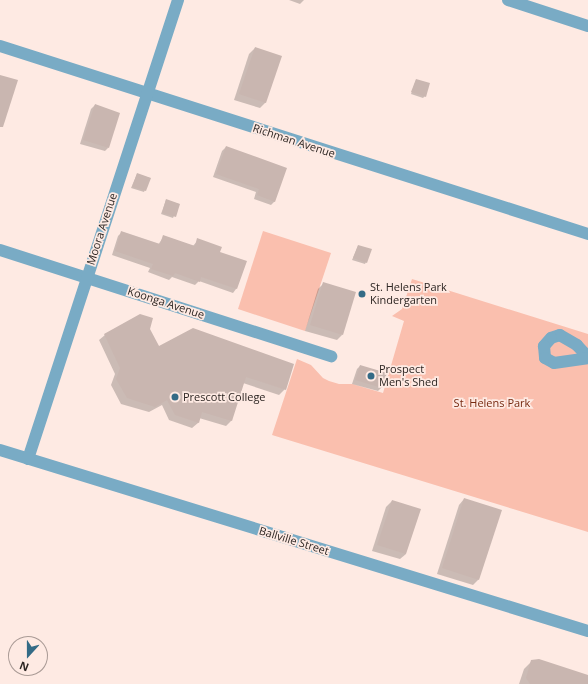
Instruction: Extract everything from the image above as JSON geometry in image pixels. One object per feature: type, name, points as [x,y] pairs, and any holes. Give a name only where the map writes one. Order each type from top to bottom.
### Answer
[{"type":"street","name":"Moora Avenue","points":[[28,459],[146,94],[178,0]]},
{"type":"street","points":[[508,0],[588,26]]},
{"type":"street","name":"Richman Avenue","points":[[0,46],[146,94],[588,234]]},
{"type":"street","name":"Koonga Avenue","points":[[0,250],[332,356]]},
{"type":"street","name":"Ballville Street","points":[[0,450],[588,631]]},
{"type":"green space","points":[[263,231],[331,253],[305,331],[238,309]]},
{"type":"green space","name":"St. Helens Park","points":[[412,279],[588,334],[588,532],[272,435],[297,359],[311,365],[323,378],[329,381],[339,384],[352,384],[383,393],[404,321],[392,316],[402,309]]},
{"type":"building","points":[[255,47],[282,56],[266,103],[239,94]]},
{"type":"building","points":[[0,75],[18,80],[3,127],[0,127]]},
{"type":"building","points":[[416,79],[430,83],[426,97],[411,92]]},
{"type":"building","points":[[95,104],[120,113],[109,148],[83,140]]},
{"type":"building","points":[[226,146],[287,168],[275,202],[257,195],[259,189],[216,174]]},
{"type":"building","points":[[137,173],[151,178],[146,191],[132,187]]},
{"type":"building","points":[[166,199],[180,204],[176,217],[162,213]]},
{"type":"building","points":[[121,231],[160,244],[163,235],[195,246],[197,238],[222,247],[220,252],[247,261],[237,289],[201,277],[200,282],[175,273],[173,276],[151,269],[153,264],[115,251]]},
{"type":"building","points":[[358,245],[372,249],[367,263],[353,258]]},
{"type":"building","points":[[323,282],[356,292],[343,335],[310,325]]},
{"type":"building","points":[[140,314],[153,318],[150,329],[159,346],[193,328],[294,364],[286,390],[246,377],[232,421],[202,412],[199,423],[175,415],[167,400],[155,407],[127,398],[116,379],[120,368],[104,334]]},
{"type":"building","name":"Prospect Men's Shed","points":[[360,365],[387,373],[382,388],[355,380]]},
{"type":"building","points":[[464,498],[502,510],[479,580],[442,568]]},
{"type":"building","points":[[392,500],[421,509],[406,554],[377,545]]},
{"type":"building","points":[[539,659],[588,675],[588,684],[530,684],[526,678],[531,660]]},
{"type":"place","name":"St. Helens Park Kindergarten","points":[[362,294]]},
{"type":"place","name":"Prospect Men's Shed","points":[[371,376]]},
{"type":"place","name":"Prescott College","points":[[175,397]]}]
